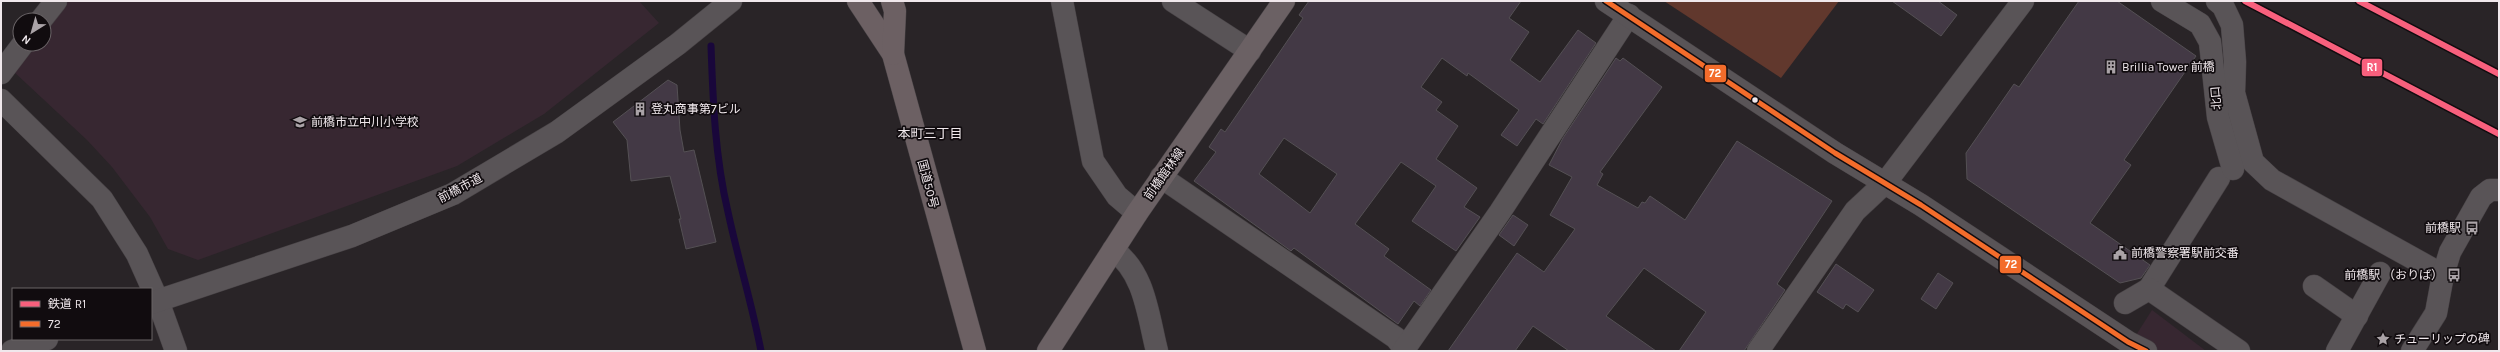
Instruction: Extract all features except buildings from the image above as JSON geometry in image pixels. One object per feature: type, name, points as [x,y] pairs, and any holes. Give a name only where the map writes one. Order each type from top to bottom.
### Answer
[{"type":"highway","name":"国道50号","points":[[858,1],[893,54],[975,351]]},
{"type":"highway","points":[[892,1],[895,11],[893,54]]},
{"type":"main road","name":"前橋館林線","points":[[1048,351],[1137,213],[1284,1]]},
{"type":"street","points":[[47,12],[56,1]]},
{"type":"street","name":"前橋市道","points":[[154,302],[352,236],[453,194],[557,132],[678,44],[731,1]]},
{"type":"street","points":[[1062,1],[1093,161],[1117,196],[1137,213]]},
{"type":"street","points":[[1173,1],[1250,51]]},
{"type":"street","points":[[1606,1],[1835,153],[1886,182],[2132,348]]},
{"type":"street","points":[[1758,351],[1855,211],[1886,182],[2023,1]]},
{"type":"street","name":"北口","points":[[2162,1],[2200,24],[2210,42],[2218,117],[2238,169]]},
{"type":"street","points":[[2125,304],[2149,289],[2238,169],[2232,25],[2223,6],[2216,1]]},
{"type":"street","points":[[1162,177],[1396,338],[1405,350],[1500,212],[1629,15]]},
{"type":"street","points":[[1,73],[17,52]]},
{"type":"street","points":[[1,100],[102,199],[137,254],[149,288]]},
{"type":"street","points":[[2238,169],[2272,180],[2392,251],[2443,275]]},
{"type":"street","points":[[2412,351],[2436,313],[2443,275],[2450,252],[2481,197],[2490,190],[2499,190]]},
{"type":"street","points":[[1114,250],[1131,265],[1139,281],[1157,351]]},
{"type":"street","points":[[2337,351],[2380,274]]},
{"type":"street","points":[[2314,286],[2357,316]]},
{"type":"street","points":[[2149,289],[2239,351]]},
{"type":"street","points":[[154,302],[176,351]]},
{"type":"street","points":[[12,351],[44,340]]},
{"type":"shaded area","name":"前橋市立中川小学校","points":[[68,1],[639,1],[659,23],[544,114],[457,166],[198,260],[168,249],[150,217],[112,167],[87,140],[13,71],[28,52],[52,52],[52,22]]},
{"type":"shaded area","points":[[1664,1],[1839,1],[1781,78]]},
{"type":"shaded area","points":[[2152,310],[2206,351],[2126,351]]},
{"type":"waterway","points":[[711,46],[714,109],[720,171],[732,230],[761,351]]},
{"type":"rail line","name":"R1","points":[[2245,1],[2499,134]]},
{"type":"rail line","name":"R1","points":[[2359,1],[2499,74]]},
{"type":"transit line","name":"72","points":[[1606,1],[1835,153],[1921,205],[2128,342],[2146,351]]},
{"type":"place","name":"Brillia Tower 前橋","points":[[2111,67]]},
{"type":"place","name":"登丸商事第7ビル","points":[[640,109]]},
{"type":"place","name":"前橋市立中川小学校","points":[[300,122]]},
{"type":"place","name":"前橋駅","points":[[2472,228]]},
{"type":"place","name":"前橋警察署駅前交番","points":[[2120,253]]},
{"type":"place","name":"前橋駅 （おりば）","points":[[2454,275]]},
{"type":"place","name":"チューリップの碑","points":[[2383,339]]},
{"type":"district","name":"本町三丁目","points":[[930,133]]}]
